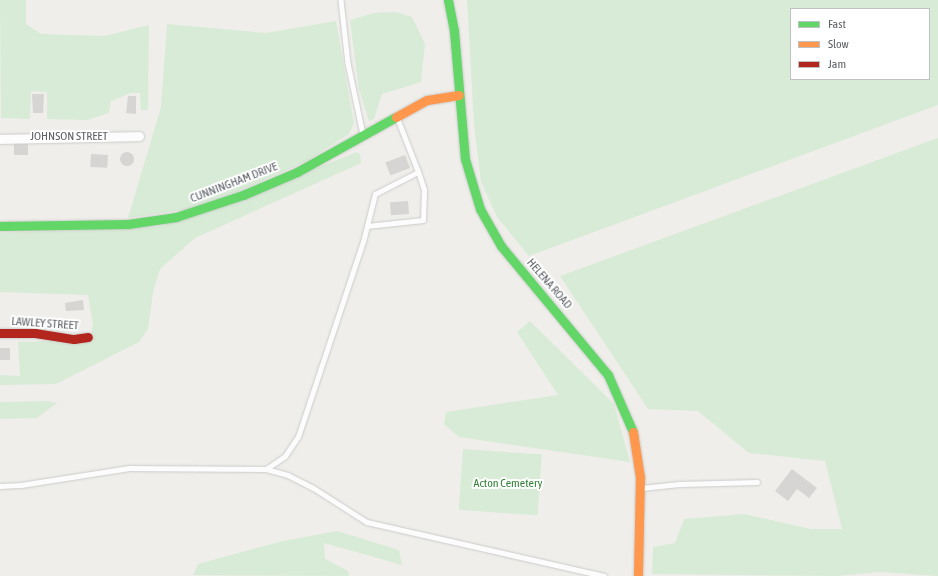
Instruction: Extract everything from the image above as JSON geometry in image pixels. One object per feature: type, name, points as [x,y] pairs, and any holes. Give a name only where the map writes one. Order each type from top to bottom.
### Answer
[{"type":"main road","name":"HELENA ROAD","points":[[448,0],[454,31],[465,159],[480,209],[501,246],[596,358],[619,393],[636,443],[640,488],[638,576]]},
{"type":"main road","name":"CUNNINGHAM DRIVE","points":[[0,226],[128,224],[176,217],[258,189],[297,172],[426,100],[459,95]]},
{"type":"main road","name":"LAWLEY STREET","points":[[0,333],[35,333],[74,339],[88,338]]},
{"type":"street","name":"JOHNSON STREET","points":[[0,139],[138,136]]},
{"type":"lane","points":[[341,0],[348,64],[363,134]]},
{"type":"lane","points":[[367,226],[423,220],[424,190],[396,117]]},
{"type":"lane","points":[[266,470],[285,456],[298,437],[367,226],[375,194],[418,172]]},
{"type":"lane","points":[[0,486],[21,485],[129,468],[266,470],[288,475],[312,487],[367,522],[604,576]]},
{"type":"lane","points":[[640,488],[679,484],[756,482]]},
{"type":"green space","points":[[0,0],[26,0],[26,24],[41,34],[105,36],[149,25],[148,110],[141,110],[140,93],[131,93],[111,101],[109,113],[87,120],[47,119],[47,92],[31,91],[30,119],[1,118]]},
{"type":"green space","points":[[467,0],[938,0],[938,105],[529,256],[497,217],[481,182],[474,124]]},
{"type":"green space","points":[[396,12],[412,17],[425,44],[421,82],[382,94],[374,119],[369,121],[359,89],[350,20],[374,13]]},
{"type":"green space","points":[[336,21],[354,123],[349,134],[305,162],[235,193],[183,210],[128,218],[161,107],[167,24],[266,33]]},
{"type":"green space","points":[[938,138],[938,576],[879,572],[838,576],[652,574],[653,547],[675,543],[684,519],[744,514],[811,529],[842,529],[825,461],[749,453],[698,411],[648,409],[560,276]]},
{"type":"green space","points":[[357,152],[360,154],[361,163],[195,238],[160,269],[153,292],[148,329],[139,342],[56,384],[0,385],[0,375],[20,376],[18,342],[90,340],[93,325],[88,295],[0,292],[0,233],[155,227],[191,218]]},
{"type":"green space","points":[[530,321],[614,404],[630,462],[459,437],[444,424],[446,412],[558,395],[517,332]]},
{"type":"green space","points":[[48,401],[57,403],[37,418],[0,419],[0,402]]},
{"type":"green space","name":"Acton Cemetery","points":[[463,449],[542,455],[538,515],[459,510]]},
{"type":"green space","points":[[337,531],[399,550],[402,565],[324,543],[325,559],[348,571],[349,576],[193,575],[198,564],[283,541]]},
{"type":"building","points":[[32,94],[44,94],[43,113],[33,113]]},
{"type":"building","points":[[128,96],[136,96],[136,114],[126,113]]},
{"type":"building","points":[[14,144],[28,144],[28,155],[14,155]]},
{"type":"building","points":[[124,152],[130,152],[134,156],[134,162],[130,166],[124,166],[120,162],[120,156]]},
{"type":"building","points":[[91,154],[108,155],[107,168],[90,167]]},
{"type":"building","points":[[405,155],[410,168],[390,176],[385,163]]},
{"type":"building","points":[[408,201],[409,214],[391,215],[390,202]]},
{"type":"building","points":[[83,300],[84,310],[66,311],[65,303]]},
{"type":"building","points":[[0,348],[10,348],[10,360],[0,360]]},
{"type":"building","points":[[792,469],[817,488],[809,498],[797,489],[788,501],[775,491]]},
{"type":"traffic: fast","points":[[448,0],[454,31],[465,159],[480,209],[501,246],[608,375],[633,432]]},
{"type":"traffic: fast","points":[[0,226],[128,224],[176,217],[243,195],[297,172],[396,117]]},
{"type":"traffic: slow","points":[[396,117],[427,100],[459,95]]},
{"type":"traffic: slow","points":[[633,432],[640,477],[638,576]]},
{"type":"traffic: jam","points":[[0,333],[35,333],[74,339],[88,337]]}]
